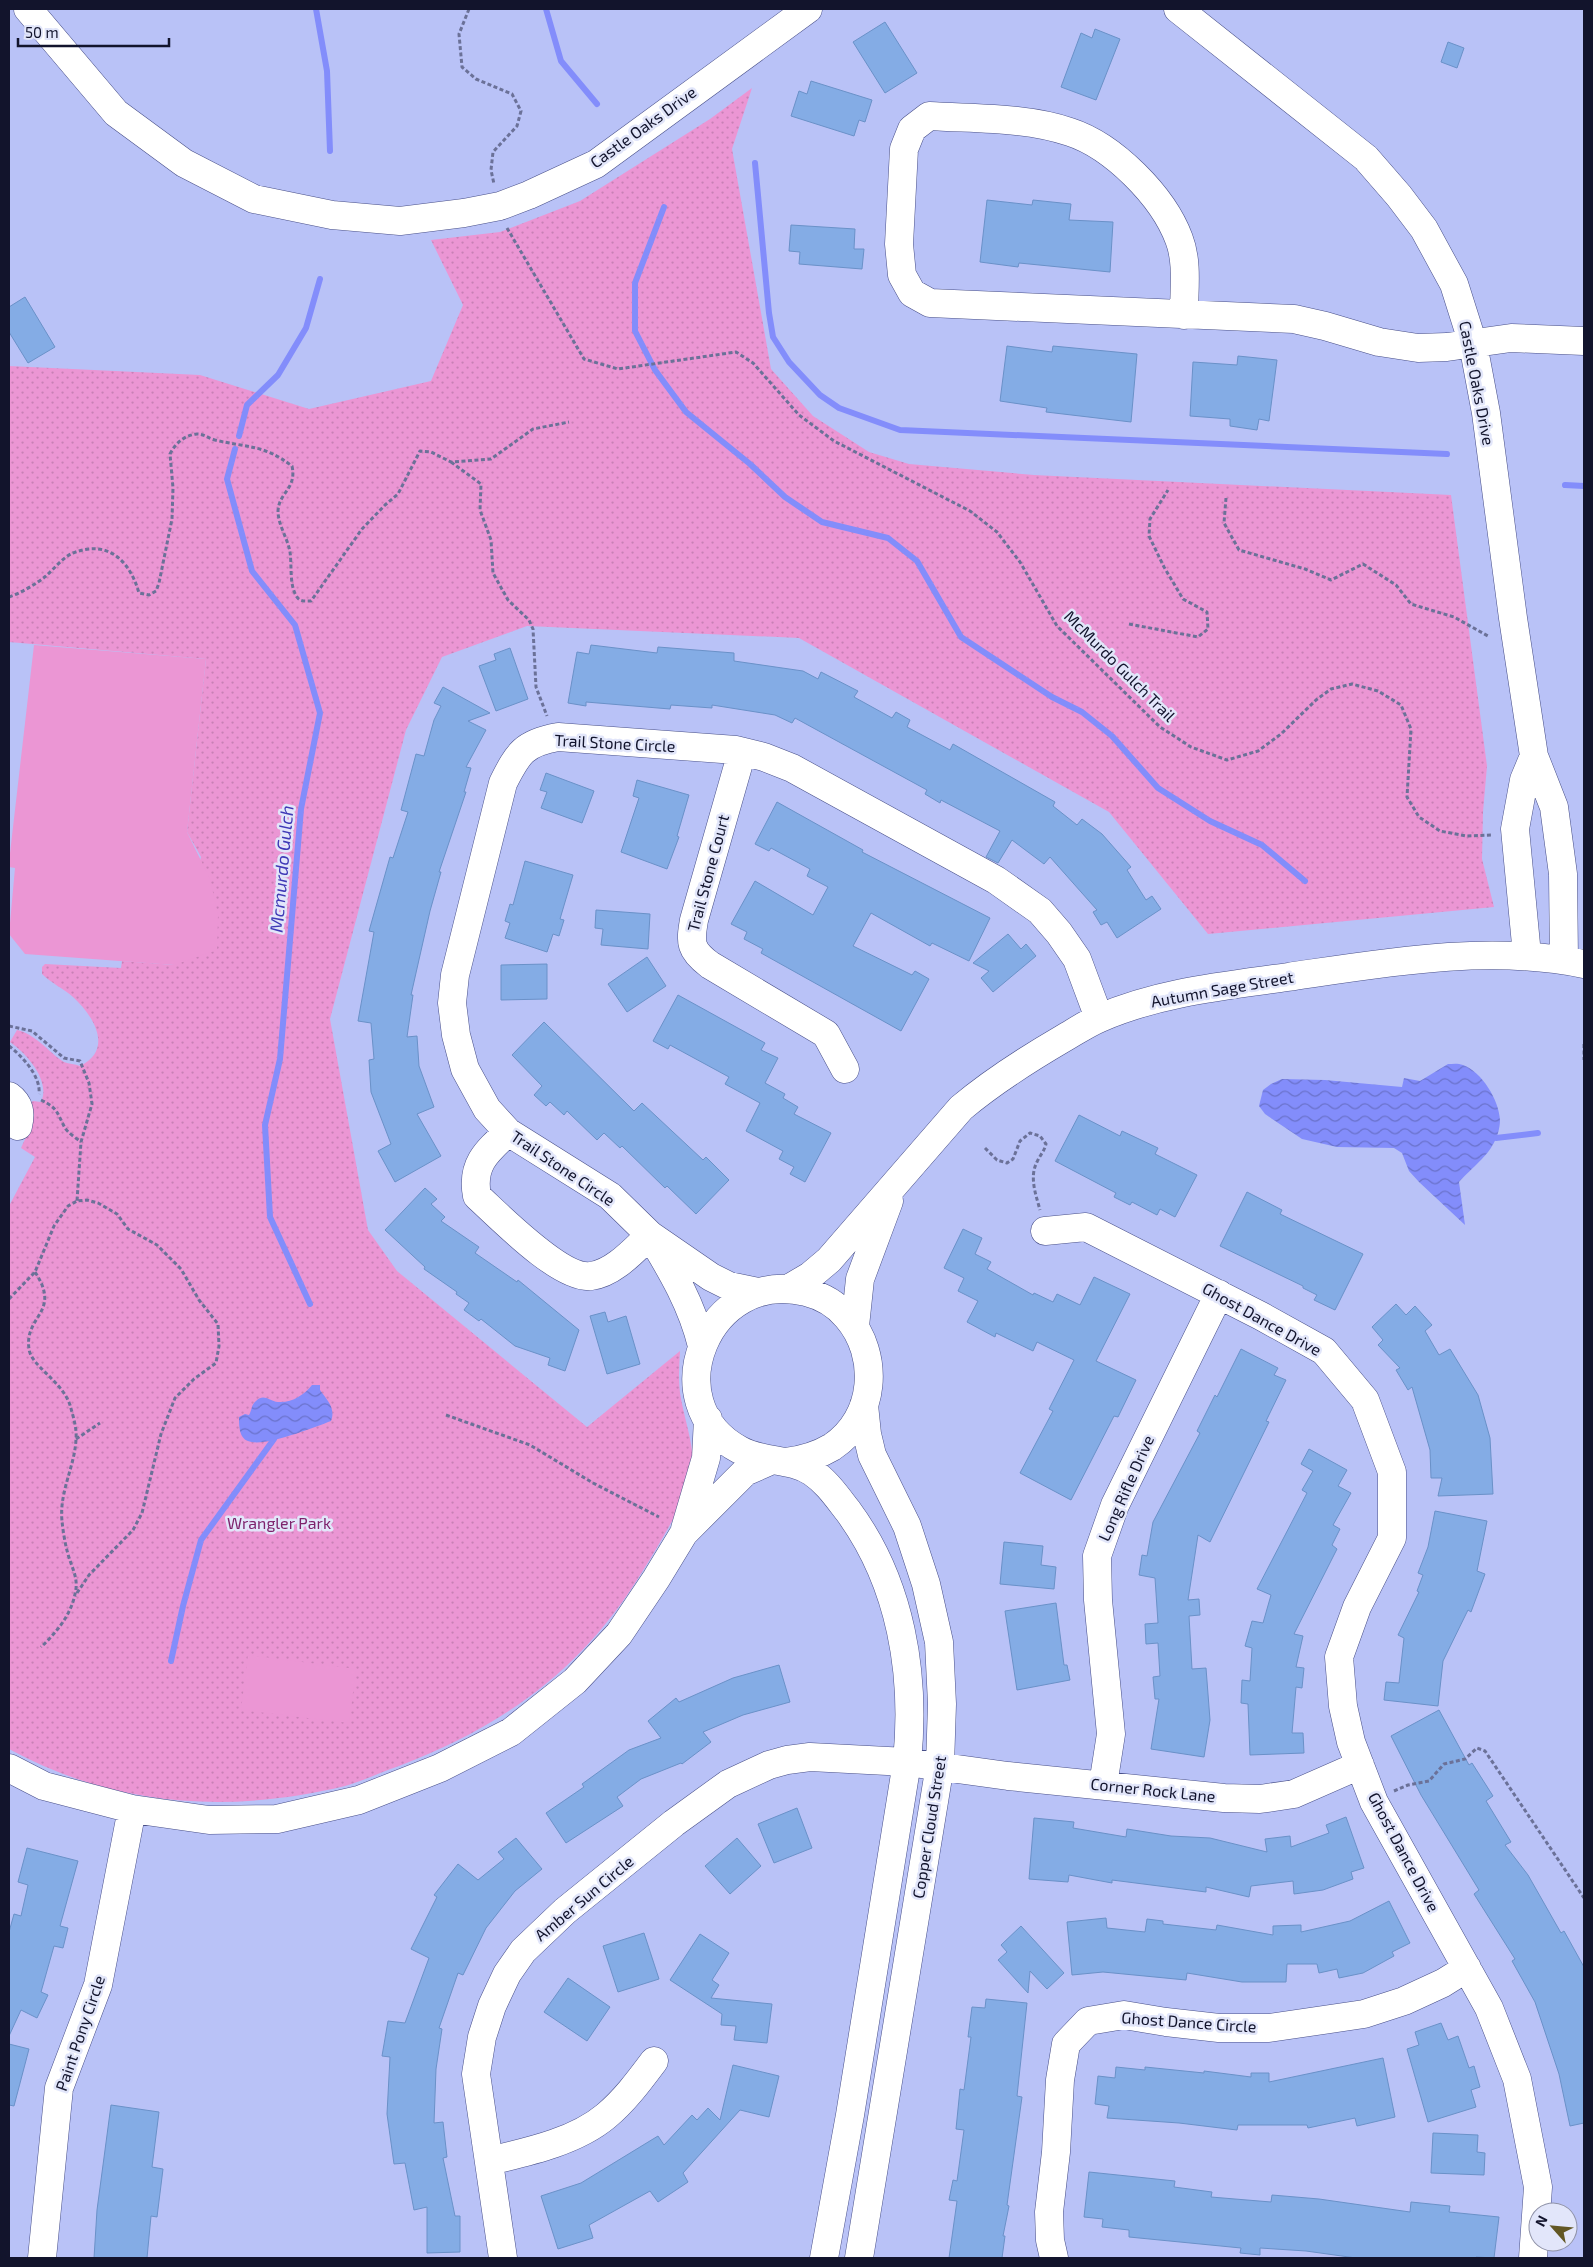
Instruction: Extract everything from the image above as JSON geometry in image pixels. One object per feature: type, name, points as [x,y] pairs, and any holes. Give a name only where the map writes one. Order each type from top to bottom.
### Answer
[{"type":"street","name":"Castle Oaks Drive","points":[[28,9],[116,113],[184,163],[254,199],[332,215],[400,221],[464,213],[500,206],[596,164],[808,9]]},
{"type":"street","name":"Castle Oaks Drive","points":[[1178,9],[1353,146],[1400,196],[1433,242],[1454,284],[1473,344],[1488,431],[1534,756],[1554,807],[1574,962]]},
{"type":"street","points":[[1184,315],[1184,267],[1180,239],[1161,205],[1135,176],[1105,150],[1070,132],[1028,123],[930,116],[912,130],[904,149],[899,244],[902,275],[912,293],[930,303],[1184,315],[1294,319],[1379,342],[1418,348],[1473,344],[1511,338],[1584,341]]},
{"type":"street","name":"Trail Stone Circle","points":[[758,1292],[729,1286],[711,1278],[650,1235],[610,1196],[508,1132],[487,1109],[465,1069],[456,1035],[452,1003],[455,975],[503,783],[516,758],[535,741],[558,737],[742,752],[764,757],[792,768],[996,880],[1040,912],[1060,933],[1077,959],[1099,1018]]},
{"type":"street","name":"Trail Stone Court","points":[[742,752],[694,920],[690,942],[699,957],[710,966],[826,1034],[845,1069]]},
{"type":"street","points":[[1528,955],[1515,828],[1524,780],[1534,756]]},
{"type":"street","name":"Autumn Sage Street","points":[[788,1289],[810,1276],[830,1260],[961,1108],[985,1088],[1099,1018],[1156,998],[1218,987],[1383,964],[1439,958],[1528,955],[1574,962]]},
{"type":"street","points":[[9,1096],[18,1105],[21,1115],[18,1126]]},
{"type":"street","points":[[508,1132],[486,1154],[476,1171],[477,1196],[526,1241],[565,1270],[581,1276],[592,1276],[603,1272],[624,1260],[650,1235]]},
{"type":"street","name":"Autumn Sage Street","points":[[855,1326],[860,1280],[894,1188]]},
{"type":"street","name":"Ghost Dance Drive","points":[[1045,1231],[1086,1227],[1219,1294],[1324,1351],[1366,1400],[1392,1472],[1392,1538],[1357,1607],[1340,1657],[1342,1706],[1351,1742],[1374,1802],[1489,2008],[1517,2079],[1538,2187],[1533,2258]]},
{"type":"street","name":"Trail Stone Circle","points":[[650,1235],[685,1294],[695,1319],[702,1346]]},
{"type":"street","points":[[9,1768],[44,1786],[132,1809],[209,1820],[277,1819],[359,1800],[440,1768],[511,1732],[575,1681],[619,1634],[684,1533],[740,1477],[778,1461],[818,1454],[833,1446],[851,1427],[864,1406],[870,1373],[868,1356],[855,1326],[842,1311],[826,1300],[807,1292],[788,1289],[758,1292],[740,1300],[723,1312],[711,1328],[702,1346],[696,1370],[702,1407],[720,1434],[734,1447],[751,1456],[778,1461]]},
{"type":"street","name":"Long Rifle Drive","points":[[1103,1785],[1111,1734],[1098,1600],[1097,1556],[1115,1505],[1219,1294]]},
{"type":"street","name":"Copper Cloud Street","points":[[859,2258],[940,1765],[942,1704],[939,1642],[926,1584],[906,1526],[872,1456],[864,1406]]},
{"type":"street","points":[[684,1533],[706,1458],[708,1418]]},
{"type":"street","name":"Copper Cloud Street","points":[[778,1461],[802,1467],[827,1484],[862,1531],[890,1588],[900,1623],[906,1663],[909,1741],[907,1762],[850,2115],[824,2258]]},
{"type":"street","name":"Amber Sun Circle","points":[[503,2258],[476,2074],[482,2037],[492,2006],[507,1974],[523,1951],[542,1931],[674,1823],[728,1784],[749,1773],[787,1760],[810,1757],[940,1765]]},
{"type":"street","name":"Corner Rock Lane","points":[[940,1765],[1008,1776],[1224,1798],[1260,1798],[1294,1794],[1360,1765]]},
{"type":"street","name":"Paint Pony Circle","points":[[42,2258],[59,2088],[98,1985],[132,1809]]},
{"type":"street","name":"Ghost Dance Circle","points":[[1054,2258],[1050,2240],[1049,2212],[1056,2152],[1060,2080],[1066,2044],[1088,2021],[1124,2015],[1219,2028],[1269,2028],[1364,2014],[1404,2001],[1442,1983],[1467,1968]]},
{"type":"street","points":[[489,2161],[529,2152],[574,2134],[605,2117],[629,2094],[654,2061]]},
{"type":"path","points":[[469,9],[458,34],[462,67],[476,79],[512,94],[521,111],[516,126],[493,152],[491,170],[495,190]]},
{"type":"path","name":"McMurdo Gulch Trail","points":[[505,224],[584,360],[618,369],[736,352],[753,363],[799,415],[834,440],[970,511],[997,532],[1020,562],[1057,626],[1160,727],[1191,747],[1227,760],[1258,751],[1281,734],[1316,700],[1331,689],[1352,684],[1378,691],[1401,705],[1411,729],[1407,797],[1419,817],[1440,831],[1466,836],[1492,835]]},
{"type":"path","points":[[451,462],[491,459],[533,430],[569,422]]},
{"type":"path","points":[[9,597],[44,577],[72,553],[98,548],[114,553],[134,576],[139,593],[148,595],[156,591],[172,520],[174,488],[170,454],[180,440],[190,436],[206,435],[212,439],[258,447],[276,454],[292,466],[294,476],[292,484],[280,503],[278,513],[289,544],[292,583],[297,598],[303,602],[311,601],[362,529],[385,504],[398,494],[420,451],[431,452],[451,462],[481,484],[480,510],[491,540],[493,574],[508,600],[529,620],[533,629],[536,687],[548,719]]},
{"type":"path","points":[[1129,624],[1198,637],[1208,630],[1206,612],[1183,599],[1164,567],[1149,536],[1150,519],[1168,490]]},
{"type":"path","points":[[1226,498],[1224,523],[1239,550],[1305,569],[1331,580],[1363,564],[1396,586],[1412,604],[1454,616],[1488,636]]},
{"type":"path","points":[[9,1026],[32,1031],[64,1058],[80,1061],[89,1083],[92,1104],[81,1142],[77,1201]]},
{"type":"path","points":[[1584,1044],[1584,1060]]},
{"type":"path","points":[[9,1046],[36,1077],[40,1088],[39,1094],[34,1096],[52,1106],[61,1117],[66,1129],[81,1142]]},
{"type":"path","points":[[985,1148],[997,1160],[1007,1163],[1013,1158],[1020,1141],[1030,1133],[1040,1136],[1046,1144],[1043,1154],[1037,1162],[1033,1180],[1045,1231]]},
{"type":"path","points":[[9,1299],[35,1272],[60,1216],[68,1206],[77,1201],[87,1200],[110,1208],[128,1229],[157,1245],[176,1261],[199,1300],[218,1324],[219,1346],[216,1363],[194,1378],[175,1398],[161,1434],[142,1513],[133,1530],[89,1575],[75,1596]]},
{"type":"path","points":[[35,1272],[46,1295],[44,1308],[31,1328],[28,1340],[29,1349],[34,1362],[53,1378],[67,1396],[74,1421],[76,1439],[66,1482],[62,1520],[67,1553],[78,1581],[69,1612],[53,1636],[41,1647]]},
{"type":"path","points":[[446,1415],[530,1445],[593,1483],[659,1517]]},
{"type":"path","points":[[76,1439],[100,1423]]},
{"type":"path","points":[[1374,1802],[1408,1785],[1429,1780],[1444,1764],[1466,1759],[1477,1748],[1485,1750],[1584,1898]]},
{"type":"green space","name":"Wrangler Park","points":[[752,88],[732,149],[771,369],[813,416],[869,452],[909,464],[1034,475],[1451,495],[1487,766],[1483,812],[1482,859],[1494,907],[1208,934],[1109,812],[799,638],[527,626],[442,657],[406,730],[330,1019],[368,1230],[397,1271],[587,1427],[680,1351],[680,1393],[691,1445],[693,1467],[687,1496],[619,1607],[594,1638],[538,1690],[506,1713],[437,1750],[345,1786],[302,1795],[216,1802],[173,1800],[131,1794],[90,1783],[49,1768],[9,1749],[9,1206],[35,1157],[21,1148],[32,1121],[30,1103],[33,1101],[41,1102],[43,1094],[43,1085],[36,1069],[23,1053],[10,1042],[17,1030],[24,1032],[36,1039],[64,1062],[80,1066],[90,1059],[96,1051],[97,1033],[88,1014],[73,997],[42,974],[42,967],[45,964],[121,968],[122,961],[174,965],[201,857],[187,832],[206,659],[9,642],[9,366],[200,375],[309,409],[431,381],[463,305],[431,240],[500,232],[580,201],[710,119]]},
{"type":"green space","points":[[34,645],[206,659],[187,832],[210,879],[218,915],[217,950],[174,965],[25,954],[9,934],[15,868],[9,867],[9,862]]},
{"type":"green space","points":[[248,1655],[356,1669],[349,1723],[241,1710]]},
{"type":"water","points":[[1448,1064],[1463,1065],[1483,1080],[1493,1096],[1500,1120],[1497,1137],[1490,1150],[1459,1182],[1465,1225],[1419,1182],[1409,1171],[1402,1153],[1394,1148],[1337,1147],[1302,1139],[1265,1114],[1259,1106],[1263,1090],[1282,1079],[1325,1080],[1402,1087],[1404,1078],[1420,1081]]},
{"type":"water","points":[[312,1385],[320,1385],[320,1390],[332,1408],[331,1421],[289,1436],[265,1442],[248,1441],[243,1437],[240,1431],[239,1417],[245,1414],[249,1415],[253,1404],[259,1399],[264,1398],[278,1402],[293,1400]]},
{"type":"building","points":[[885,22],[917,73],[885,93],[853,42]]},
{"type":"building","points":[[1095,29],[1120,39],[1096,100],[1061,87],[1081,33],[1092,38]]},
{"type":"building","points":[[1448,42],[1464,48],[1457,68],[1441,62]]},
{"type":"building","points":[[811,81],[872,100],[865,122],[859,120],[854,136],[791,116],[799,91],[807,94]]},
{"type":"building","points":[[987,200],[1032,205],[1033,200],[1071,204],[1069,220],[1113,222],[1110,272],[1019,263],[1018,267],[980,262]]},
{"type":"building","points":[[791,225],[855,229],[854,249],[864,249],[862,269],[799,264],[800,252],[789,251]]},
{"type":"building","points":[[25,297],[55,347],[28,363],[9,332],[9,307]]},
{"type":"building","points":[[1007,346],[1052,352],[1053,346],[1137,354],[1131,422],[1046,412],[1047,408],[1000,401]]},
{"type":"building","points":[[1238,356],[1277,360],[1269,421],[1259,419],[1257,430],[1230,426],[1230,419],[1190,416],[1193,362],[1237,365]]},
{"type":"building","points":[[591,645],[657,653],[658,647],[734,653],[734,661],[803,671],[818,679],[821,672],[858,691],[854,697],[892,718],[896,712],[910,720],[907,727],[950,750],[953,744],[1055,802],[1053,806],[1077,825],[1082,819],[1102,834],[1131,867],[1127,870],[1146,900],[1152,896],[1161,909],[1117,938],[1107,922],[1101,925],[1093,912],[1097,910],[1050,857],[1044,864],[1012,840],[998,863],[986,857],[1000,831],[941,800],[940,803],[925,794],[927,790],[795,718],[792,723],[775,715],[712,705],[712,708],[671,705],[670,709],[586,702],[586,706],[568,703],[577,652],[589,654]]},
{"type":"building","points":[[510,648],[528,699],[496,711],[479,666],[496,660],[494,654]]},
{"type":"building","points":[[443,687],[490,713],[468,721],[486,730],[466,767],[471,768],[464,792],[466,792],[439,872],[441,872],[411,995],[413,995],[407,1037],[417,1036],[419,1066],[434,1107],[417,1114],[441,1156],[395,1182],[378,1151],[391,1144],[371,1092],[369,1060],[374,1059],[371,1023],[358,1021],[374,932],[369,931],[390,857],[393,858],[408,812],[401,810],[416,754],[424,756],[434,720],[441,706],[434,703]]},
{"type":"building","points":[[546,773],[594,791],[582,823],[541,808],[547,792],[540,790]]},
{"type":"building","points":[[637,780],[689,795],[677,836],[679,837],[667,869],[621,852],[639,798],[633,796]]},
{"type":"building","points":[[777,802],[863,850],[862,852],[990,918],[969,961],[932,943],[930,946],[871,913],[853,946],[912,975],[915,971],[929,979],[901,1031],[761,953],[763,949],[744,939],[747,932],[731,924],[755,881],[813,915],[828,887],[807,876],[810,869],[771,848],[769,851],[755,844]]},
{"type":"building","points":[[525,861],[573,875],[560,919],[564,920],[559,936],[553,934],[547,952],[505,938],[510,923],[505,921],[510,904],[513,905]]},
{"type":"building","points":[[596,910],[650,914],[648,949],[601,945],[603,929],[595,928]]},
{"type":"building","points":[[1008,934],[1021,949],[1026,944],[1036,956],[993,992],[981,978],[989,971],[973,963]]},
{"type":"building","points":[[647,957],[666,986],[627,1012],[608,984]]},
{"type":"building","points":[[547,964],[547,999],[501,1000],[501,965]]},
{"type":"building","points":[[678,995],[765,1043],[761,1050],[778,1058],[765,1083],[785,1094],[783,1098],[798,1107],[794,1114],[831,1133],[805,1182],[790,1174],[794,1167],[779,1159],[783,1151],[746,1131],[760,1103],[725,1084],[729,1077],[670,1045],[668,1049],[653,1041]]},
{"type":"building","points":[[544,1022],[634,1111],[642,1103],[703,1160],[706,1157],[729,1180],[696,1214],[667,1186],[665,1188],[622,1146],[620,1148],[604,1133],[597,1140],[567,1111],[564,1115],[550,1102],[546,1106],[534,1095],[542,1086],[512,1055]]},
{"type":"building","points":[[1079,1115],[1120,1136],[1122,1131],[1158,1148],[1155,1154],[1197,1175],[1175,1217],[1160,1209],[1157,1215],[1132,1202],[1130,1205],[1114,1197],[1116,1193],[1055,1161]]},
{"type":"building","points":[[425,1188],[437,1199],[431,1204],[445,1217],[441,1221],[479,1247],[475,1253],[517,1282],[518,1280],[579,1330],[565,1371],[548,1365],[550,1358],[515,1346],[481,1319],[479,1321],[464,1310],[469,1303],[456,1294],[457,1292],[424,1269],[425,1267],[385,1230]]},
{"type":"building","points":[[1247,1192],[1282,1210],[1280,1214],[1363,1254],[1335,1310],[1314,1300],[1317,1295],[1303,1288],[1303,1286],[1220,1246]]},
{"type":"building","points":[[963,1229],[982,1238],[975,1254],[991,1262],[987,1269],[1033,1295],[1034,1293],[1053,1302],[1057,1294],[1080,1305],[1094,1277],[1130,1294],[1096,1361],[1136,1380],[1118,1417],[1114,1416],[1071,1500],[1020,1473],[1053,1411],[1049,1409],[1074,1360],[1037,1342],[1033,1351],[996,1333],[995,1337],[967,1322],[978,1301],[958,1291],[964,1278],[944,1268]]},
{"type":"building","points":[[1396,1304],[1406,1315],[1415,1306],[1432,1325],[1425,1331],[1439,1355],[1450,1349],[1478,1395],[1490,1438],[1493,1494],[1438,1496],[1442,1478],[1431,1478],[1430,1450],[1412,1387],[1408,1390],[1396,1370],[1400,1368],[1378,1345],[1383,1340],[1372,1327]]},
{"type":"building","points":[[605,1312],[608,1322],[626,1316],[640,1364],[607,1374],[590,1316]]},
{"type":"building","points":[[1241,1349],[1278,1368],[1274,1375],[1286,1380],[1266,1421],[1269,1422],[1210,1542],[1198,1535],[1188,1600],[1199,1599],[1200,1615],[1189,1616],[1192,1669],[1206,1668],[1210,1720],[1204,1757],[1151,1749],[1159,1699],[1155,1699],[1153,1677],[1160,1676],[1158,1643],[1146,1644],[1145,1624],[1158,1623],[1155,1578],[1139,1575],[1142,1555],[1147,1556],[1153,1522],[1200,1433],[1197,1431],[1215,1395],[1217,1397]]},
{"type":"building","points":[[1309,1449],[1347,1470],[1338,1486],[1351,1493],[1333,1525],[1340,1529],[1332,1545],[1337,1549],[1294,1634],[1303,1636],[1296,1667],[1304,1668],[1302,1688],[1296,1687],[1292,1733],[1303,1733],[1304,1753],[1250,1755],[1248,1704],[1241,1703],[1242,1680],[1250,1681],[1252,1648],[1245,1646],[1252,1621],[1263,1623],[1271,1595],[1257,1589],[1307,1493],[1302,1490],[1313,1471],[1301,1464]]},
{"type":"building","points":[[1435,1511],[1487,1521],[1477,1571],[1485,1574],[1471,1612],[1468,1610],[1443,1661],[1438,1706],[1384,1700],[1386,1682],[1399,1683],[1404,1638],[1398,1635],[1419,1592],[1417,1591],[1423,1575],[1418,1573],[1428,1547]]},
{"type":"building","points":[[1004,1542],[1043,1546],[1041,1565],[1056,1567],[1054,1589],[1000,1584]]},
{"type":"building","points":[[1056,1603],[1064,1665],[1067,1665],[1070,1680],[1017,1690],[1005,1611]]},
{"type":"building","points":[[779,1665],[790,1702],[743,1715],[703,1732],[711,1742],[682,1764],[641,1779],[617,1797],[623,1806],[566,1843],[546,1813],[584,1787],[582,1784],[629,1750],[661,1738],[648,1721],[676,1698],[679,1702],[733,1678]]},
{"type":"building","points":[[1439,1710],[1469,1765],[1472,1763],[1493,1796],[1486,1801],[1511,1842],[1505,1845],[1528,1875],[1561,1933],[1564,1931],[1584,1967],[1584,2123],[1570,2126],[1559,2074],[1535,2002],[1512,1961],[1515,1959],[1474,1894],[1479,1890],[1421,1795],[1391,1736]]},
{"type":"building","points":[[797,1808],[812,1848],[774,1863],[758,1824]]},
{"type":"building","points":[[1346,1817],[1364,1868],[1351,1872],[1353,1879],[1323,1890],[1294,1894],[1293,1881],[1251,1886],[1249,1897],[1206,1887],[1206,1892],[1112,1880],[1112,1883],[1069,1875],[1068,1882],[1029,1879],[1034,1818],[1074,1822],[1073,1828],[1126,1837],[1127,1829],[1171,1836],[1210,1838],[1267,1852],[1265,1839],[1290,1836],[1291,1847],[1329,1833],[1326,1825]]},
{"type":"building","points":[[516,1838],[542,1869],[515,1891],[486,1928],[463,1975],[458,1973],[439,2028],[442,2029],[436,2069],[434,2123],[443,2122],[447,2157],[443,2158],[455,2216],[460,2216],[460,2252],[427,2253],[427,2207],[414,2210],[405,2163],[394,2164],[387,2114],[390,2057],[382,2056],[388,2021],[405,2023],[429,1958],[411,1949],[437,1897],[434,1895],[458,1864],[478,1880],[504,1859],[498,1852]]},
{"type":"building","points":[[737,1838],[761,1866],[730,1894],[705,1866]]},
{"type":"building","points":[[27,1848],[78,1861],[60,1926],[68,1928],[63,1948],[54,1946],[41,1992],[48,1995],[37,2018],[21,2010],[9,2036],[9,1932],[14,1914],[21,1916],[28,1885],[18,1882]]},
{"type":"building","points":[[1389,1901],[1410,1943],[1392,1952],[1394,1956],[1363,1973],[1339,1978],[1337,1969],[1319,1973],[1317,1964],[1287,1964],[1286,1982],[1242,1982],[1187,1973],[1186,1980],[1103,1972],[1072,1975],[1067,1922],[1106,1918],[1107,1928],[1145,1932],[1147,1919],[1163,1921],[1163,1924],[1216,1930],[1217,1925],[1273,1935],[1273,1926],[1301,1925],[1301,1932],[1350,1921]]},
{"type":"building","points":[[1021,1926],[1064,1973],[1047,1989],[1030,1971],[1028,1993],[998,1960],[1007,1952],[1001,1945]]},
{"type":"building","points":[[644,1933],[659,1979],[618,1992],[603,1946]]},
{"type":"building","points":[[700,1934],[729,1953],[712,1980],[719,1985],[711,1998],[772,2004],[767,2043],[734,2040],[736,2026],[721,2025],[722,2014],[670,1980]]},
{"type":"building","points":[[568,1978],[610,2007],[587,2041],[544,2012]]},
{"type":"building","points":[[986,1999],[1027,2003],[1017,2096],[1022,2097],[1007,2205],[1009,2206],[1003,2236],[1005,2236],[1002,2258],[949,2258],[957,2201],[949,2200],[953,2180],[957,2181],[964,2130],[956,2129],[960,2089],[964,2090],[971,2037],[968,2037],[972,2007],[985,2008]]},
{"type":"building","points":[[1441,2023],[1448,2040],[1458,2036],[1469,2068],[1474,2066],[1480,2087],[1471,2090],[1476,2107],[1428,2122],[1407,2049],[1419,2045],[1415,2032]]},
{"type":"building","points":[[9,2044],[29,2049],[14,2106],[9,2105]]},
{"type":"building","points":[[1383,2058],[1395,2117],[1357,2126],[1355,2118],[1308,2128],[1307,2125],[1238,2125],[1237,2130],[1179,2123],[1107,2118],[1109,2106],[1095,2104],[1098,2076],[1115,2078],[1116,2067],[1145,2070],[1145,2067],[1204,2073],[1204,2071],[1251,2077],[1251,2073],[1269,2073],[1269,2082]]},
{"type":"building","points":[[733,2065],[779,2076],[769,2117],[740,2110],[683,2173],[688,2182],[658,2202],[650,2191],[589,2225],[593,2238],[558,2249],[541,2196],[581,2183],[658,2136],[664,2145],[692,2115],[697,2120],[708,2108],[720,2120]]},
{"type":"building","points":[[111,2105],[159,2112],[152,2167],[163,2169],[157,2217],[151,2216],[147,2258],[94,2258],[97,2210]]},
{"type":"building","points":[[1433,2133],[1478,2135],[1477,2152],[1485,2153],[1484,2175],[1431,2173]]},
{"type":"building","points":[[1089,2172],[1175,2181],[1174,2187],[1212,2192],[1211,2197],[1271,2202],[1272,2195],[1319,2199],[1410,2212],[1411,2202],[1450,2206],[1449,2212],[1499,2217],[1494,2258],[1356,2258],[1306,2251],[1260,2248],[1260,2255],[1240,2253],[1241,2248],[1129,2237],[1129,2230],[1102,2227],[1103,2219],[1084,2217]]},
{"type":"waterway","name":"Mcmurdo Gulch","points":[[316,9],[327,71],[330,151]]},
{"type":"waterway","points":[[546,9],[561,61],[597,104]]},
{"type":"waterway","points":[[755,163],[769,313],[773,337],[789,362],[820,395],[839,408],[900,430],[1447,454]]},
{"type":"waterway","points":[[664,207],[635,283],[635,331],[655,370],[686,412],[750,464],[785,497],[822,522],[888,538],[917,561],[961,637],[1052,697],[1082,712],[1112,736],[1158,788],[1210,821],[1262,845],[1305,881]]},
{"type":"waterway","name":"Mcmurdo Gulch","points":[[239,436],[247,405],[278,375],[306,328],[320,279]]},
{"type":"waterway","name":"Mcmurdo Gulch","points":[[235,449],[227,479],[252,571],[295,625],[320,713],[301,809],[280,1059],[265,1125],[270,1217],[310,1304]]},
{"type":"waterway","points":[[1565,485],[1584,486]]},
{"type":"waterway","points":[[1496,1138],[1538,1133]]},
{"type":"waterway","name":"Mcmurdo Gulch","points":[[171,1661],[183,1606],[201,1540],[274,1439]]}]
